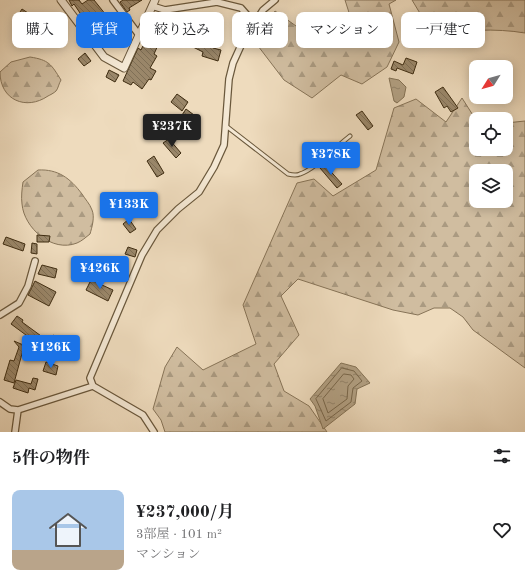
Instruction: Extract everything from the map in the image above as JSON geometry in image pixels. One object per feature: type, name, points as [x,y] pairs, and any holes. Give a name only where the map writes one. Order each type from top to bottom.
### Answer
[{"type":"street","points":[[61,0],[104,56],[124,68],[154,3],[166,10],[217,2],[241,8],[244,12]]},
{"type":"street","points":[[113,0],[139,35]]},
{"type":"street","points":[[262,12],[275,0]]},
{"type":"street","points":[[154,432],[144,415],[93,386],[90,378],[105,347],[142,254],[157,230],[178,209],[199,192],[214,168],[224,144],[229,79],[233,63],[240,48]]},
{"type":"street","points":[[0,315],[19,303],[28,286],[36,261]]},
{"type":"street","points":[[0,402],[10,409],[18,410],[93,386]]},
{"type":"street","points":[[15,432],[18,410]]},
{"type":"lane","points":[[225,125],[288,174],[294,175],[301,174],[309,169],[350,136]]},
{"type":"green space","points":[[345,0],[396,0],[389,4],[391,12],[349,12]]},
{"type":"green space","points":[[412,0],[525,0],[525,33],[502,30],[485,30],[485,12],[419,12]]},
{"type":"green space","points":[[393,19],[399,42],[387,67],[362,84],[341,75],[312,98],[284,80],[260,48],[288,48],[288,20],[296,26],[296,48],[393,48]]},
{"type":"green space","points":[[30,57],[46,61],[55,70],[61,80],[55,92],[31,103],[16,100],[9,96],[4,90],[1,82],[0,72],[11,62]]},
{"type":"green space","points":[[462,98],[471,112],[469,112],[469,156],[513,156],[513,122],[525,121],[525,368],[473,330],[463,317],[450,308],[434,308],[418,315],[393,310],[298,279],[281,296],[299,335],[274,364],[284,391],[309,406],[327,432],[165,432],[161,420],[153,409],[165,367],[177,347],[203,370],[256,344],[243,305],[297,183],[314,179],[333,196],[376,170],[394,108],[416,99],[446,122]]},
{"type":"green space","points":[[38,170],[52,171],[68,179],[82,194],[90,206],[93,216],[92,228],[90,234],[81,241],[68,245],[49,241],[34,230],[28,222],[22,204],[23,182]]},
{"type":"water","points":[[389,78],[399,80],[406,87],[404,97],[397,103],[394,101]]},
{"type":"water","points":[[341,363],[356,367],[370,383],[357,389],[355,404],[323,429],[315,406],[310,399]]},
{"type":"building","points":[[69,0],[79,0],[82,4],[88,0],[94,0],[104,12],[79,12],[74,4],[72,6]]},
{"type":"building","points":[[123,0],[142,0],[129,8],[130,10],[127,12],[120,2]]},
{"type":"building","points":[[138,48],[141,50],[142,48],[157,48],[154,54],[157,56],[150,68],[156,71],[151,80],[149,79],[142,89],[133,82],[131,85],[123,81]]},
{"type":"building","points":[[195,48],[213,48],[221,50],[218,61],[202,56],[203,52]]},
{"type":"building","points":[[85,53],[91,61],[84,66],[78,59]]},
{"type":"building","points":[[406,58],[417,62],[413,74],[397,68],[396,71],[391,69],[394,61],[403,65]]},
{"type":"building","points":[[109,70],[119,75],[115,82],[106,77]]},
{"type":"building","points":[[443,87],[458,108],[451,112],[447,106],[444,108],[435,92]]},
{"type":"building","points":[[177,94],[188,102],[182,111],[171,102]]},
{"type":"building","points":[[186,109],[194,115],[190,120],[182,115]]},
{"type":"building","points":[[362,111],[373,126],[368,130],[356,115]]},
{"type":"building","points":[[169,139],[181,153],[176,158],[163,143]]},
{"type":"building","points":[[154,156],[164,173],[157,177],[147,161]]},
{"type":"building","points":[[325,165],[342,184],[337,188],[320,168]]},
{"type":"building","points":[[129,219],[136,229],[130,233],[123,224]]},
{"type":"building","points":[[37,235],[50,236],[49,242],[37,242]]},
{"type":"building","points":[[6,237],[25,244],[23,251],[3,244]]},
{"type":"building","points":[[32,243],[37,244],[37,254],[31,253]]},
{"type":"building","points":[[128,247],[137,250],[135,257],[125,254]]},
{"type":"building","points":[[42,265],[57,269],[55,278],[38,274]]},
{"type":"building","points":[[91,280],[113,290],[108,301],[86,290]]},
{"type":"building","points":[[35,281],[56,292],[49,306],[28,295]]},
{"type":"building","points":[[17,316],[23,320],[22,322],[48,341],[53,335],[58,338],[49,352],[11,324]]},
{"type":"building","points":[[14,341],[35,350],[30,356],[23,350],[14,383],[4,380],[10,360],[14,361],[19,347]]},
{"type":"building","points":[[46,362],[58,366],[56,375],[43,371]]},
{"type":"building","points":[[33,378],[38,379],[35,390],[29,388],[28,393],[13,388],[16,380],[31,384]]}]
